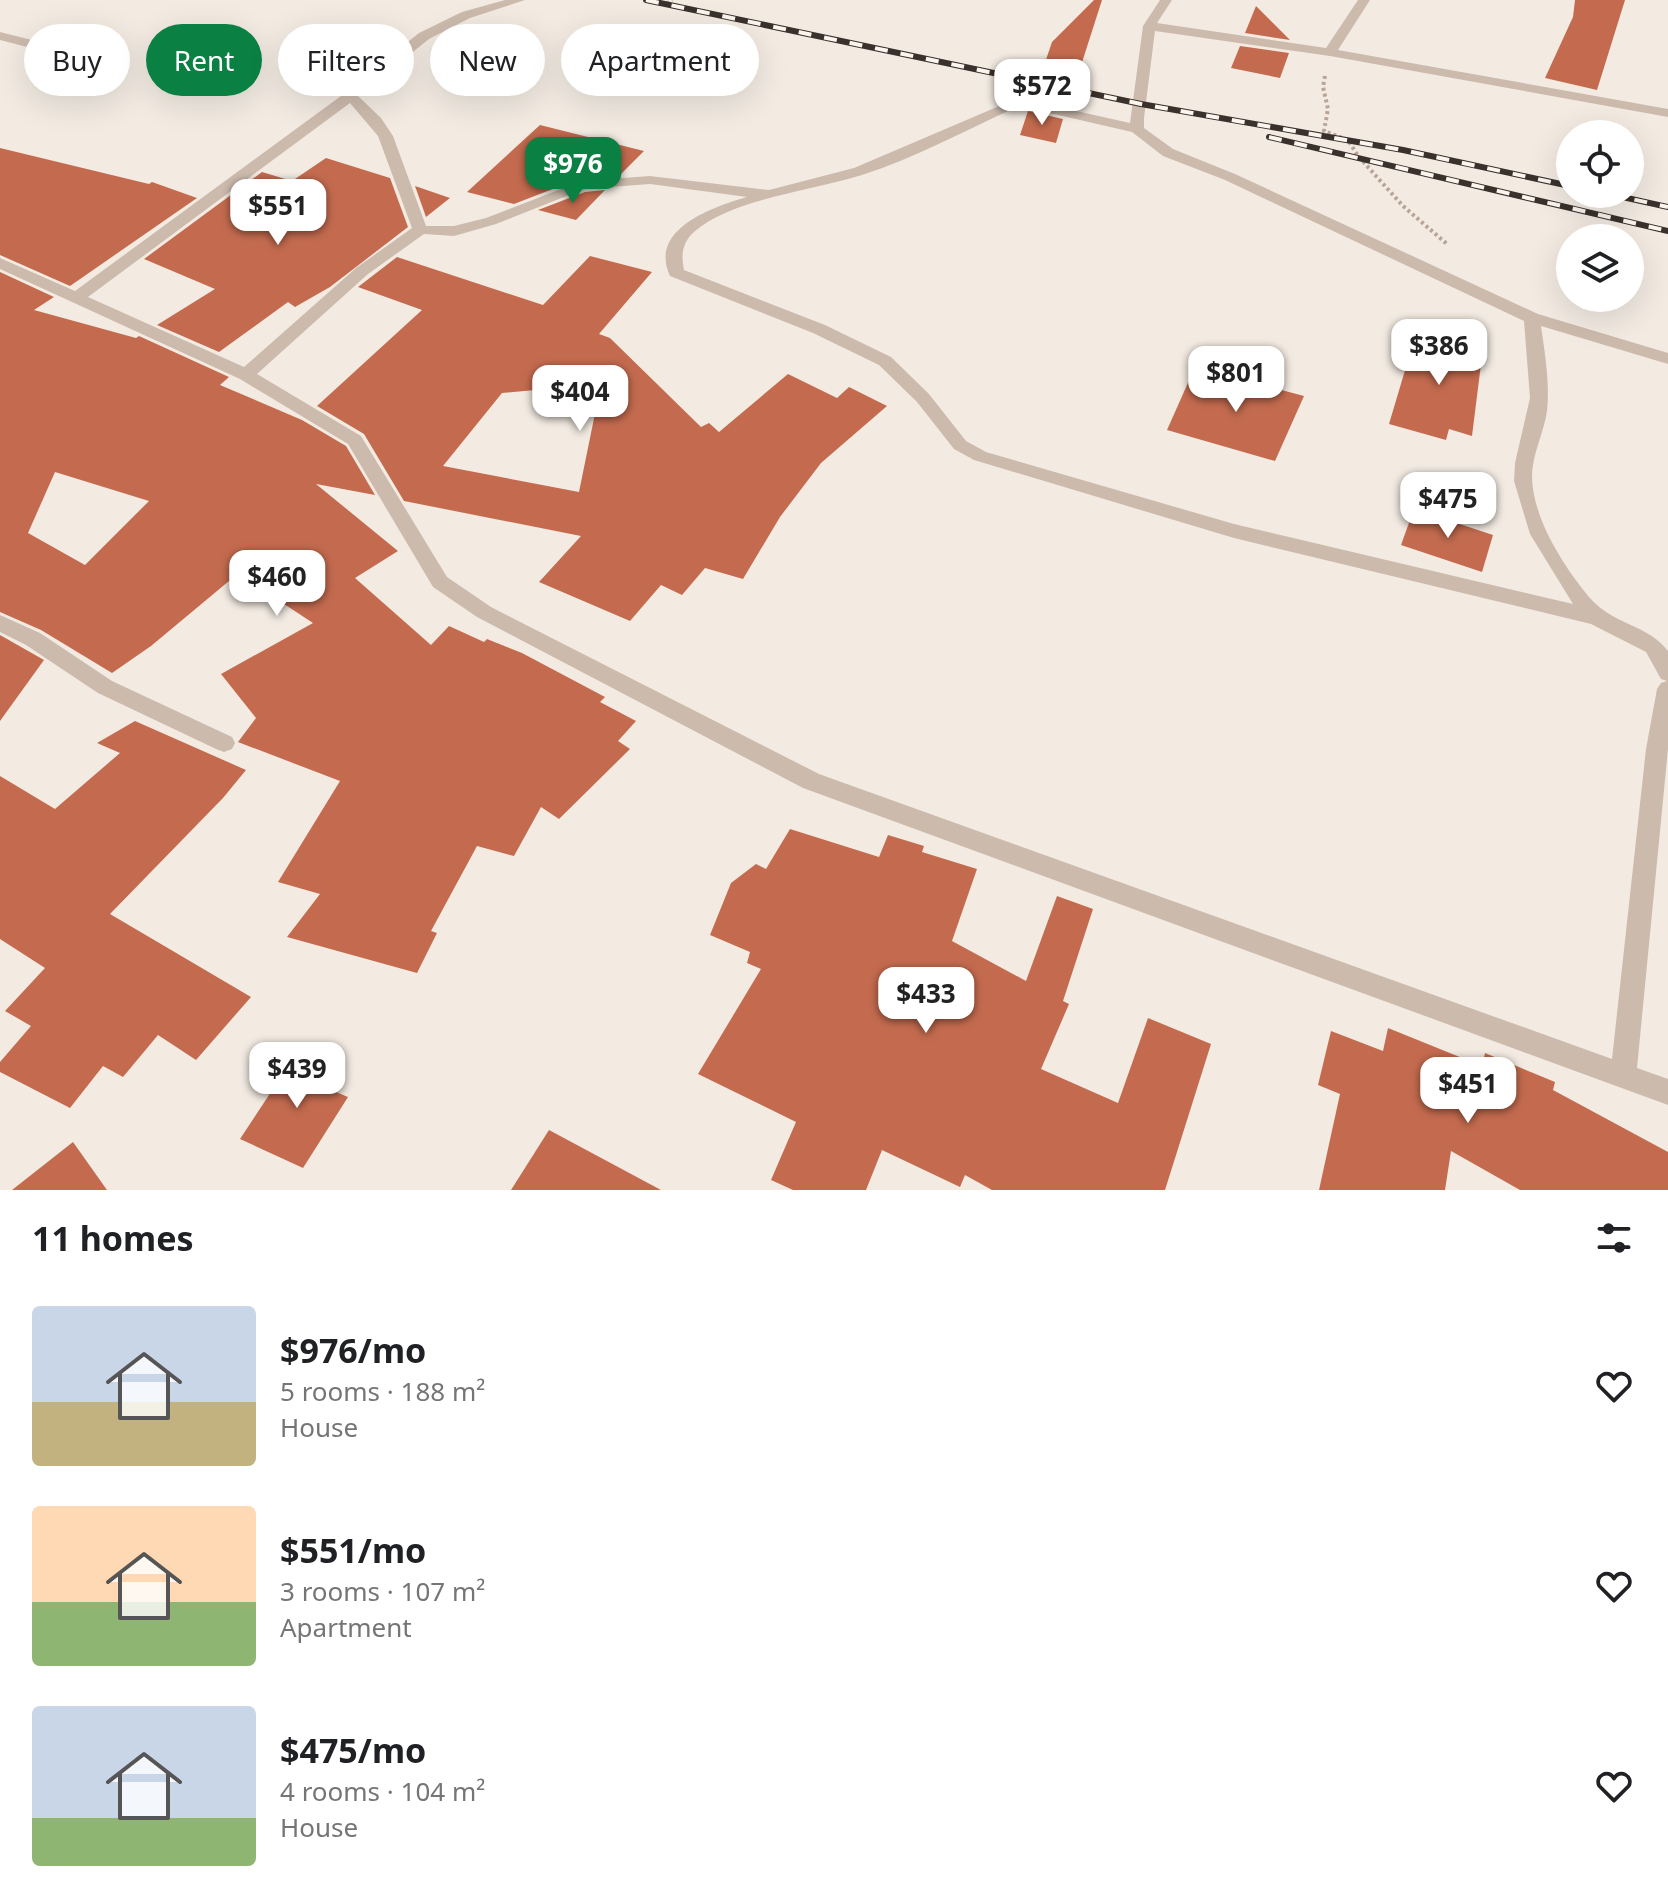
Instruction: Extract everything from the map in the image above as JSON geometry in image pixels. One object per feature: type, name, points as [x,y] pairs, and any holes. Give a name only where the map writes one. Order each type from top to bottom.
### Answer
[{"type":"street","points":[[414,46],[439,27],[466,15],[519,0]]},
{"type":"street","points":[[1137,129],[1149,26],[1166,0]]},
{"type":"street","points":[[1330,52],[1364,0]]},
{"type":"street","points":[[1149,26],[1330,52],[1668,113]]},
{"type":"street","points":[[0,36],[24,42]]},
{"type":"street","points":[[77,297],[350,96],[368,107],[377,119],[398,165],[416,223],[421,229],[443,232],[475,226],[582,185],[650,180],[769,195]]},
{"type":"street","points":[[1668,359],[1532,318],[1165,149],[1137,129],[1018,102],[859,171],[727,207],[689,228],[673,253],[676,273],[819,329],[885,361],[923,398],[960,445],[980,456],[1234,531],[1595,617],[1645,639],[1668,673]]},
{"type":"street","points":[[246,375],[362,271],[421,229]]},
{"type":"street","points":[[0,263],[246,375],[355,440],[440,582],[484,612],[811,781],[1668,1092]]},
{"type":"street","points":[[1532,318],[1538,367],[1538,411],[1525,453],[1523,481],[1531,513],[1547,549],[1595,617]]},
{"type":"street","points":[[0,623],[33,639],[105,687],[224,743]]},
{"type":"street","points":[[1623,1077],[1657,749],[1668,689]]},
{"type":"path","points":[[667,4],[672,0]]},
{"type":"path","points":[[1330,52],[1323,87],[1328,109],[1324,131],[1348,140],[1358,156],[1403,206],[1450,247]]},
{"type":"building","points":[[1094,0],[1102,0],[1068,106],[1033,98],[1052,42]]},
{"type":"building","points":[[1575,0],[1625,0],[1597,90],[1545,78],[1573,17]]},
{"type":"building","points":[[1256,6],[1290,40],[1245,33]]},
{"type":"building","points":[[1240,46],[1289,53],[1280,78],[1231,68]]},
{"type":"building","points":[[1028,111],[1063,119],[1056,143],[1020,135]]},
{"type":"building","points":[[540,125],[644,151],[620,175],[581,178],[514,204],[467,192]]},
{"type":"building","points":[[0,148],[149,184],[152,182],[197,198],[70,286],[0,255]]},
{"type":"building","points":[[326,158],[390,178],[408,227],[330,287],[295,307],[288,302],[219,352],[157,325],[215,289],[144,259],[262,172],[292,181]]},
{"type":"building","points":[[415,186],[450,198],[426,217]]},
{"type":"building","points":[[605,190],[576,220],[538,210],[585,192]]},
{"type":"building","points":[[590,256],[652,272],[599,334],[610,338],[701,427],[709,423],[719,432],[788,374],[837,398],[849,387],[887,406],[821,463],[780,517],[743,579],[705,568],[682,595],[661,585],[630,621],[539,582],[581,536],[404,501],[364,434],[317,406],[422,310],[358,287],[397,257],[543,305]],"holes":[[[601,384],[579,492],[443,466],[502,393]]]},
{"type":"building","points":[[0,272],[54,297],[34,310],[136,338],[139,336],[229,377],[220,385],[302,420],[346,446],[375,495],[316,484],[398,551],[355,578],[431,645],[449,626],[484,642],[487,639],[522,653],[605,697],[600,702],[636,721],[618,741],[630,749],[559,819],[541,807],[514,856],[477,846],[431,931],[437,933],[417,973],[287,937],[320,894],[278,882],[340,781],[238,742],[256,718],[221,674],[313,623],[246,579],[236,586],[229,581],[151,646],[112,673],[41,630],[0,612]],"holes":[[[55,472],[149,501],[85,565],[28,533]]]},
{"type":"building","points":[[1417,330],[1483,348],[1472,436],[1449,429],[1446,440],[1389,424]]},
{"type":"building","points":[[1195,367],[1304,396],[1275,461],[1167,430]]},
{"type":"building","points":[[1414,509],[1493,535],[1482,572],[1401,545]]},
{"type":"building","points":[[0,635],[44,660],[0,721]]},
{"type":"building","points":[[135,721],[246,770],[223,798],[110,914],[251,997],[196,1060],[158,1035],[123,1077],[103,1066],[70,1108],[0,1072],[0,1062],[31,1026],[5,1011],[45,968],[0,939],[0,776],[55,809],[120,753],[97,743]]},
{"type":"building","points":[[790,829],[879,857],[888,835],[924,846],[922,852],[977,869],[952,941],[1026,981],[1057,896],[1093,909],[1063,1001],[1069,1004],[1041,1069],[1118,1103],[1148,1018],[1211,1044],[1165,1190],[992,1190],[965,1175],[960,1187],[882,1150],[866,1190],[793,1190],[771,1180],[796,1122],[698,1074],[761,969],[747,963],[750,952],[710,935],[731,883],[756,864],[766,869]]},
{"type":"building","points":[[1388,1028],[1482,1066],[1485,1053],[1555,1082],[1553,1090],[1668,1152],[1668,1190],[1520,1190],[1451,1151],[1445,1190],[1319,1190],[1340,1094],[1318,1085],[1331,1031],[1383,1051]]},
{"type":"building","points":[[302,1045],[336,1059],[319,1085],[348,1097],[303,1168],[240,1139]]},
{"type":"building","points":[[549,1130],[661,1190],[511,1190]]},
{"type":"building","points":[[73,1142],[107,1190],[12,1190]]},
{"type":"railway","points":[[646,0],[1141,104],[1403,150],[1556,183]]},
{"type":"railway","points":[[1269,137],[1668,231]]},
{"type":"railway","points":[[1644,202],[1668,207]]}]
